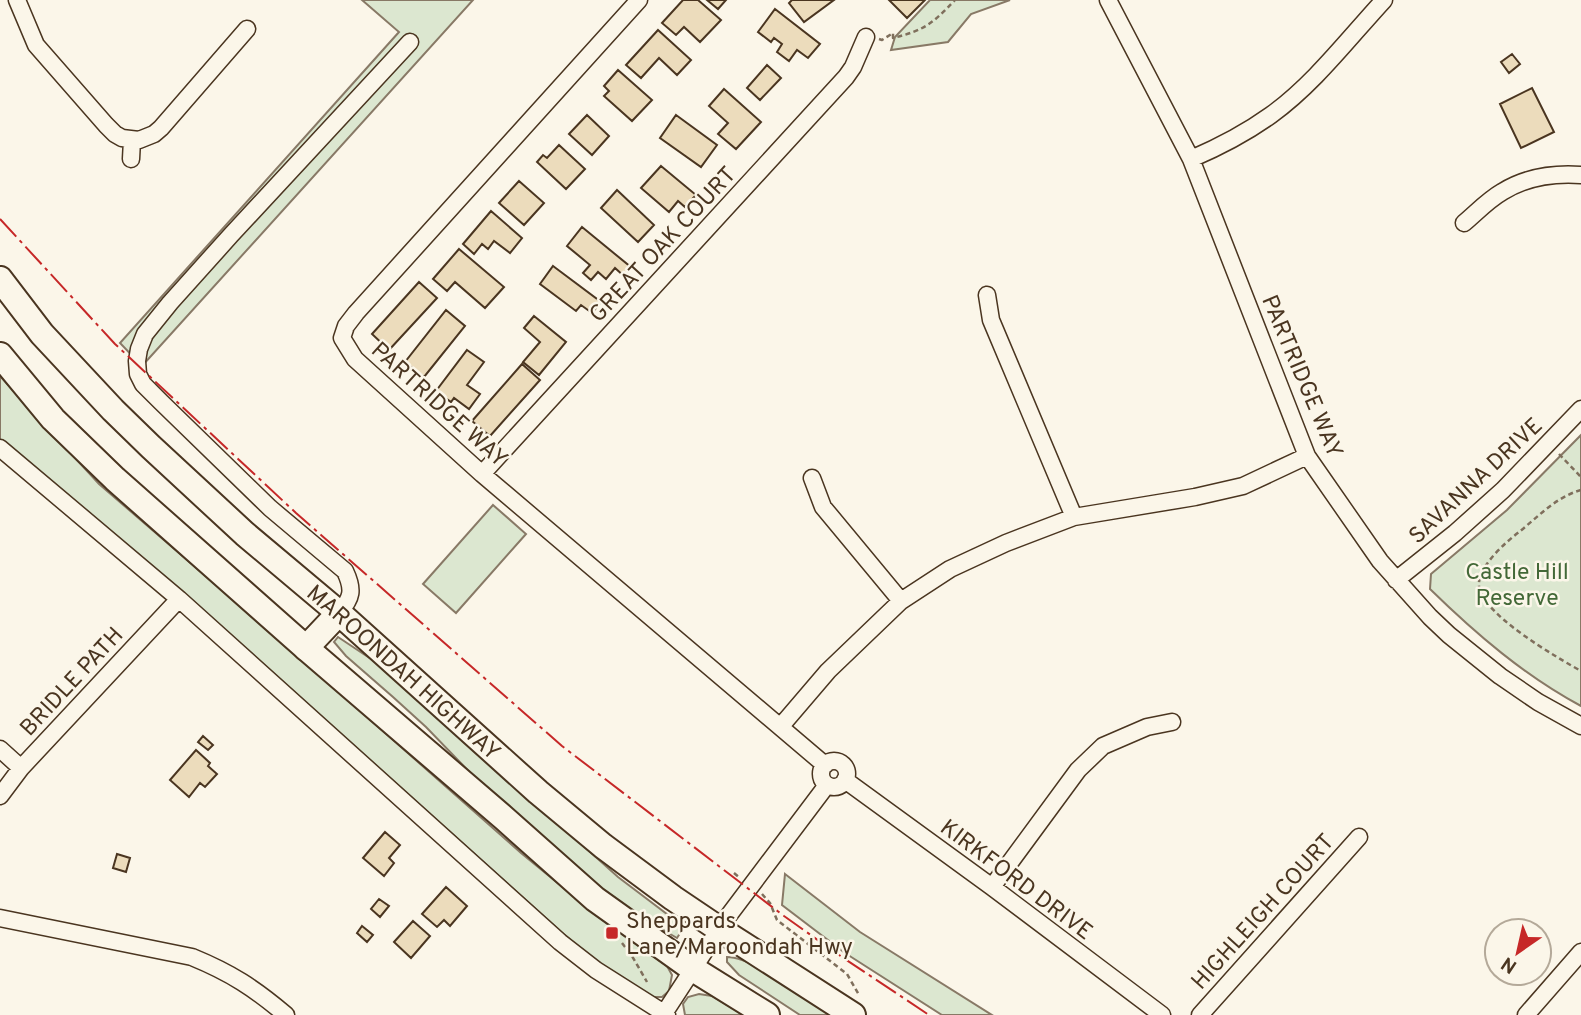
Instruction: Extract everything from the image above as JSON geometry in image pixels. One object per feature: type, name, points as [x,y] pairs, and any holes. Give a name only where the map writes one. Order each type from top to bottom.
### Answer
[{"type":"highway","name":"MAROONDAH HIGHWAY","points":[[0,279],[42,334],[123,419],[245,534],[339,613],[575,823],[650,882],[719,929],[858,1008]]},
{"type":"highway","name":"MAROONDAH HIGHWAY","points":[[0,355],[53,419],[116,479],[595,899],[693,969],[767,1015]]},
{"type":"highway","points":[[306,648],[339,613]]},
{"type":"street","points":[[16,0],[36,45],[106,125],[122,138],[132,140],[146,138],[161,128],[247,29]]},
{"type":"street","name":"PARTRIDGE WAY","points":[[639,0],[356,313],[346,326],[342,338],[355,359],[482,474],[825,765]]},
{"type":"street","name":"PARTRIDGE WAY","points":[[1108,0],[1191,159],[1307,456],[1380,561],[1430,617],[1476,657],[1538,702],[1581,726]]},
{"type":"street","points":[[1191,159],[1229,141],[1273,114],[1310,81],[1384,0]]},
{"type":"street","name":"GREAT OAK COURT","points":[[482,474],[846,77],[866,37]]},
{"type":"street","points":[[339,613],[348,603],[351,591],[345,571],[270,508],[143,384],[138,374],[137,361],[145,334],[170,303],[410,42]]},
{"type":"street","points":[[131,159],[132,140]]},
{"type":"street","points":[[1464,223],[1502,192],[1536,177],[1562,173],[1581,175]]},
{"type":"street","points":[[987,295],[991,320],[1074,517]]},
{"type":"street","name":"SAVANNA DRIVE","points":[[1396,580],[1503,490],[1581,409]]},
{"type":"street","points":[[0,448],[178,599],[560,942],[596,970],[665,1014],[719,929],[827,785]]},
{"type":"street","points":[[781,726],[828,671],[901,601],[950,569],[1006,543],[1074,517],[1243,486],[1307,456]]},
{"type":"street","points":[[812,478],[823,507],[901,601]]},
{"type":"street","name":"BRIDLE PATH","points":[[0,796],[21,768],[178,599]]},
{"type":"street","points":[[992,887],[1078,770],[1103,746],[1147,727],[1172,722]]},
{"type":"street","points":[[0,749],[21,768]]},
{"type":"street","points":[[832,761],[840,763],[846,772],[845,780],[839,786],[827,785],[822,779],[825,765],[832,761]]},
{"type":"street","name":"KIRKFORD DRIVE","points":[[845,780],[1161,1015]]},
{"type":"street","name":"HIGHLEIGH COURT","points":[[1200,1015],[1359,837]]},
{"type":"street","points":[[0,918],[192,957],[222,969],[250,986],[286,1015]]},
{"type":"street","points":[[1526,1015],[1581,952]]},
{"type":"path","points":[[866,37],[883,40],[893,33],[893,38],[919,31],[940,16],[955,0]]},
{"type":"path","points":[[1559,454],[1581,477]]},
{"type":"path","points":[[1581,490],[1560,499],[1508,541],[1482,572],[1479,583],[1485,601],[1516,630],[1581,671]]},
{"type":"path","points":[[734,873],[766,897],[779,922],[847,974],[858,1008]]},
{"type":"path","points":[[620,940],[647,982]]},
{"type":"green space","points":[[362,0],[473,0],[142,366],[120,343],[399,32]]},
{"type":"green space","points":[[930,0],[1010,0],[971,14],[948,42],[891,50],[895,37]]},
{"type":"green space","points":[[0,376],[99,484],[521,853],[604,921],[667,966],[672,975],[669,991],[662,997],[650,997],[586,954],[227,632],[0,439]]},
{"type":"green space","name":"Castle Hill Reserve","points":[[1581,435],[1581,706],[1502,653],[1430,589],[1431,574],[1507,510]]},
{"type":"green space","points":[[493,505],[526,534],[456,613],[423,584]]},
{"type":"green space","points":[[338,637],[389,671],[618,877],[684,927],[677,938],[608,894],[485,788],[426,727],[346,656],[334,642]]},
{"type":"green space","points":[[785,874],[860,932],[992,1015],[942,1015],[845,953],[782,905]]},
{"type":"green space","points":[[727,957],[768,971],[839,1015],[800,1015],[739,975],[727,962]]},
{"type":"green space","points":[[699,994],[712,996],[744,1015],[685,1015],[683,1004],[688,997]]},
{"type":"building","points":[[683,0],[698,0],[721,20],[700,42],[684,27],[676,35],[662,23]]},
{"type":"building","points":[[707,0],[726,0],[718,9]]},
{"type":"building","points":[[792,0],[834,0],[804,22],[789,3]]},
{"type":"building","points":[[889,0],[925,0],[907,18]]},
{"type":"building","points":[[775,9],[820,44],[808,58],[797,50],[789,61],[777,52],[782,44],[774,38],[771,42],[758,32]]},
{"type":"building","points":[[658,30],[691,60],[677,75],[659,58],[641,78],[626,65]]},
{"type":"building","points":[[1512,54],[1520,64],[1509,73],[1501,62]]},
{"type":"building","points":[[767,65],[781,78],[760,100],[747,88]]},
{"type":"building","points":[[618,70],[652,100],[632,121],[604,96],[609,91],[604,86]]},
{"type":"building","points":[[1532,88],[1554,132],[1521,148],[1500,104]]},
{"type":"building","points":[[724,89],[761,122],[736,149],[718,134],[728,123],[709,106]]},
{"type":"building","points":[[587,115],[609,136],[592,155],[569,134]]},
{"type":"building","points":[[676,115],[717,145],[701,167],[660,138]]},
{"type":"building","points":[[559,145],[585,169],[566,189],[537,162],[543,155],[547,158]]},
{"type":"building","points":[[661,166],[696,195],[685,207],[678,201],[669,212],[641,188]]},
{"type":"building","points":[[519,181],[544,203],[524,225],[499,203]]},
{"type":"building","points":[[617,190],[654,225],[638,242],[601,208]]},
{"type":"building","points":[[491,211],[522,238],[510,253],[494,241],[488,249],[482,244],[474,254],[463,244]]},
{"type":"building","points":[[582,227],[632,268],[625,277],[615,268],[606,279],[598,272],[591,280],[583,273],[590,265],[567,246]]},
{"type":"building","points":[[459,249],[504,287],[485,308],[455,282],[447,291],[433,279]]},
{"type":"building","points":[[553,266],[601,302],[592,313],[581,305],[576,311],[540,284]]},
{"type":"building","points":[[419,282],[437,298],[389,350],[372,334]]},
{"type":"building","points":[[446,310],[465,326],[424,377],[405,362]]},
{"type":"building","points":[[534,316],[566,342],[539,375],[523,362],[540,342],[524,328]]},
{"type":"building","points":[[467,350],[484,362],[467,385],[480,394],[469,409],[454,398],[451,402],[436,391]]},
{"type":"building","points":[[522,364],[540,380],[490,436],[472,421]]},
{"type":"building","points":[[203,736],[213,745],[208,750],[198,742]]},
{"type":"building","points":[[196,750],[217,774],[205,787],[200,783],[189,797],[170,780]]},
{"type":"building","points":[[385,832],[400,845],[389,858],[394,863],[384,876],[363,858]]},
{"type":"building","points":[[117,854],[130,858],[126,872],[113,868]]},
{"type":"building","points":[[446,887],[467,906],[450,926],[444,920],[437,927],[422,914]]},
{"type":"building","points":[[379,899],[389,906],[380,917],[371,909]]},
{"type":"building","points":[[413,921],[430,936],[411,958],[394,942]]},
{"type":"building","points":[[362,926],[373,935],[367,942],[357,933]]},
{"type":"power","points":[[0,219],[115,344],[296,513],[562,746],[784,916],[929,1015]]},
{"type":"place","name":"Sheppards Lane/Maroondah Hwy","points":[[612,933]]}]
